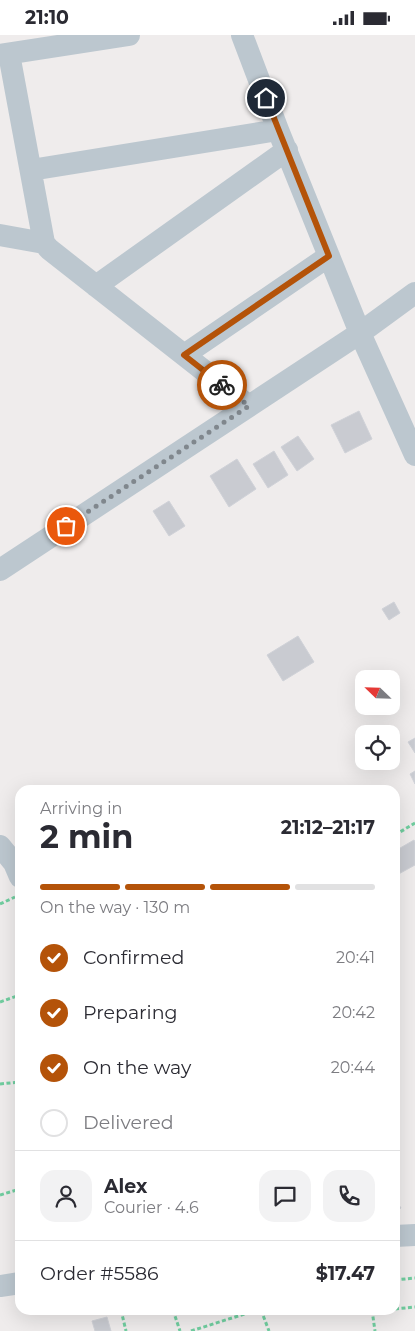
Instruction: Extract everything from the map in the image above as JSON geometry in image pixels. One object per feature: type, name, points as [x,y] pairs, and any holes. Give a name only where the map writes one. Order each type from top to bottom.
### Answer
[{"type":"street","points":[[129,35],[4,54],[31,170],[44,243],[49,249],[249,406]]},
{"type":"street","points":[[242,35],[360,333],[415,455]]},
{"type":"street","points":[[31,170],[282,140]]},
{"type":"street","points":[[96,286],[282,140]]},
{"type":"street","points":[[0,235],[44,243]]},
{"type":"street","points":[[184,355],[329,256]]},
{"type":"street","points":[[0,570],[360,333],[415,293]]},
{"type":"street","points":[[0,845],[14,863],[15,868]]},
{"type":"street","points":[[400,1236],[415,1235]]},
{"type":"street","points":[[0,1286],[15,1284]]},
{"type":"path","points":[[400,832],[415,823]]},
{"type":"path","points":[[0,904],[15,890]]},
{"type":"path","points":[[0,1002],[15,997]]},
{"type":"path","points":[[0,1085],[15,1083]]},
{"type":"path","points":[[0,1195],[15,1190]]},
{"type":"path","points":[[400,1279],[415,1277]]},
{"type":"path","points":[[400,1308],[415,1307]]},
{"type":"path","points":[[122,1315],[126,1331]]},
{"type":"path","points":[[174,1315],[180,1331]]},
{"type":"path","points":[[191,1331],[243,1315]]},
{"type":"path","points":[[261,1315],[269,1331]]},
{"type":"path","points":[[373,1315],[375,1331]]},
{"type":"building","points":[[359,411],[372,439],[345,453],[331,425]]},
{"type":"building","points":[[298,436],[314,459],[297,471],[281,447]]},
{"type":"building","points":[[274,451],[288,475],[268,488],[253,464]]},
{"type":"building","points":[[237,459],[256,489],[229,507],[210,476]]},
{"type":"building","points":[[169,501],[185,526],[169,536],[153,511]]},
{"type":"building","points":[[394,602],[400,613],[389,620],[382,609]]},
{"type":"building","points":[[298,636],[314,662],[283,681],[267,655]]},
{"type":"building","points":[[415,738],[415,753],[408,742]]},
{"type":"building","points":[[415,771],[415,784],[410,774]]},
{"type":"building","points":[[414,840],[415,842],[415,865],[400,873],[400,848]]},
{"type":"building","points":[[107,1317],[111,1331],[95,1331],[92,1321]]},
{"type":"way so far","points":[[66,526],[249,406],[222,385]]},
{"type":"route","points":[[222,385],[184,355],[329,256],[266,98]]}]
